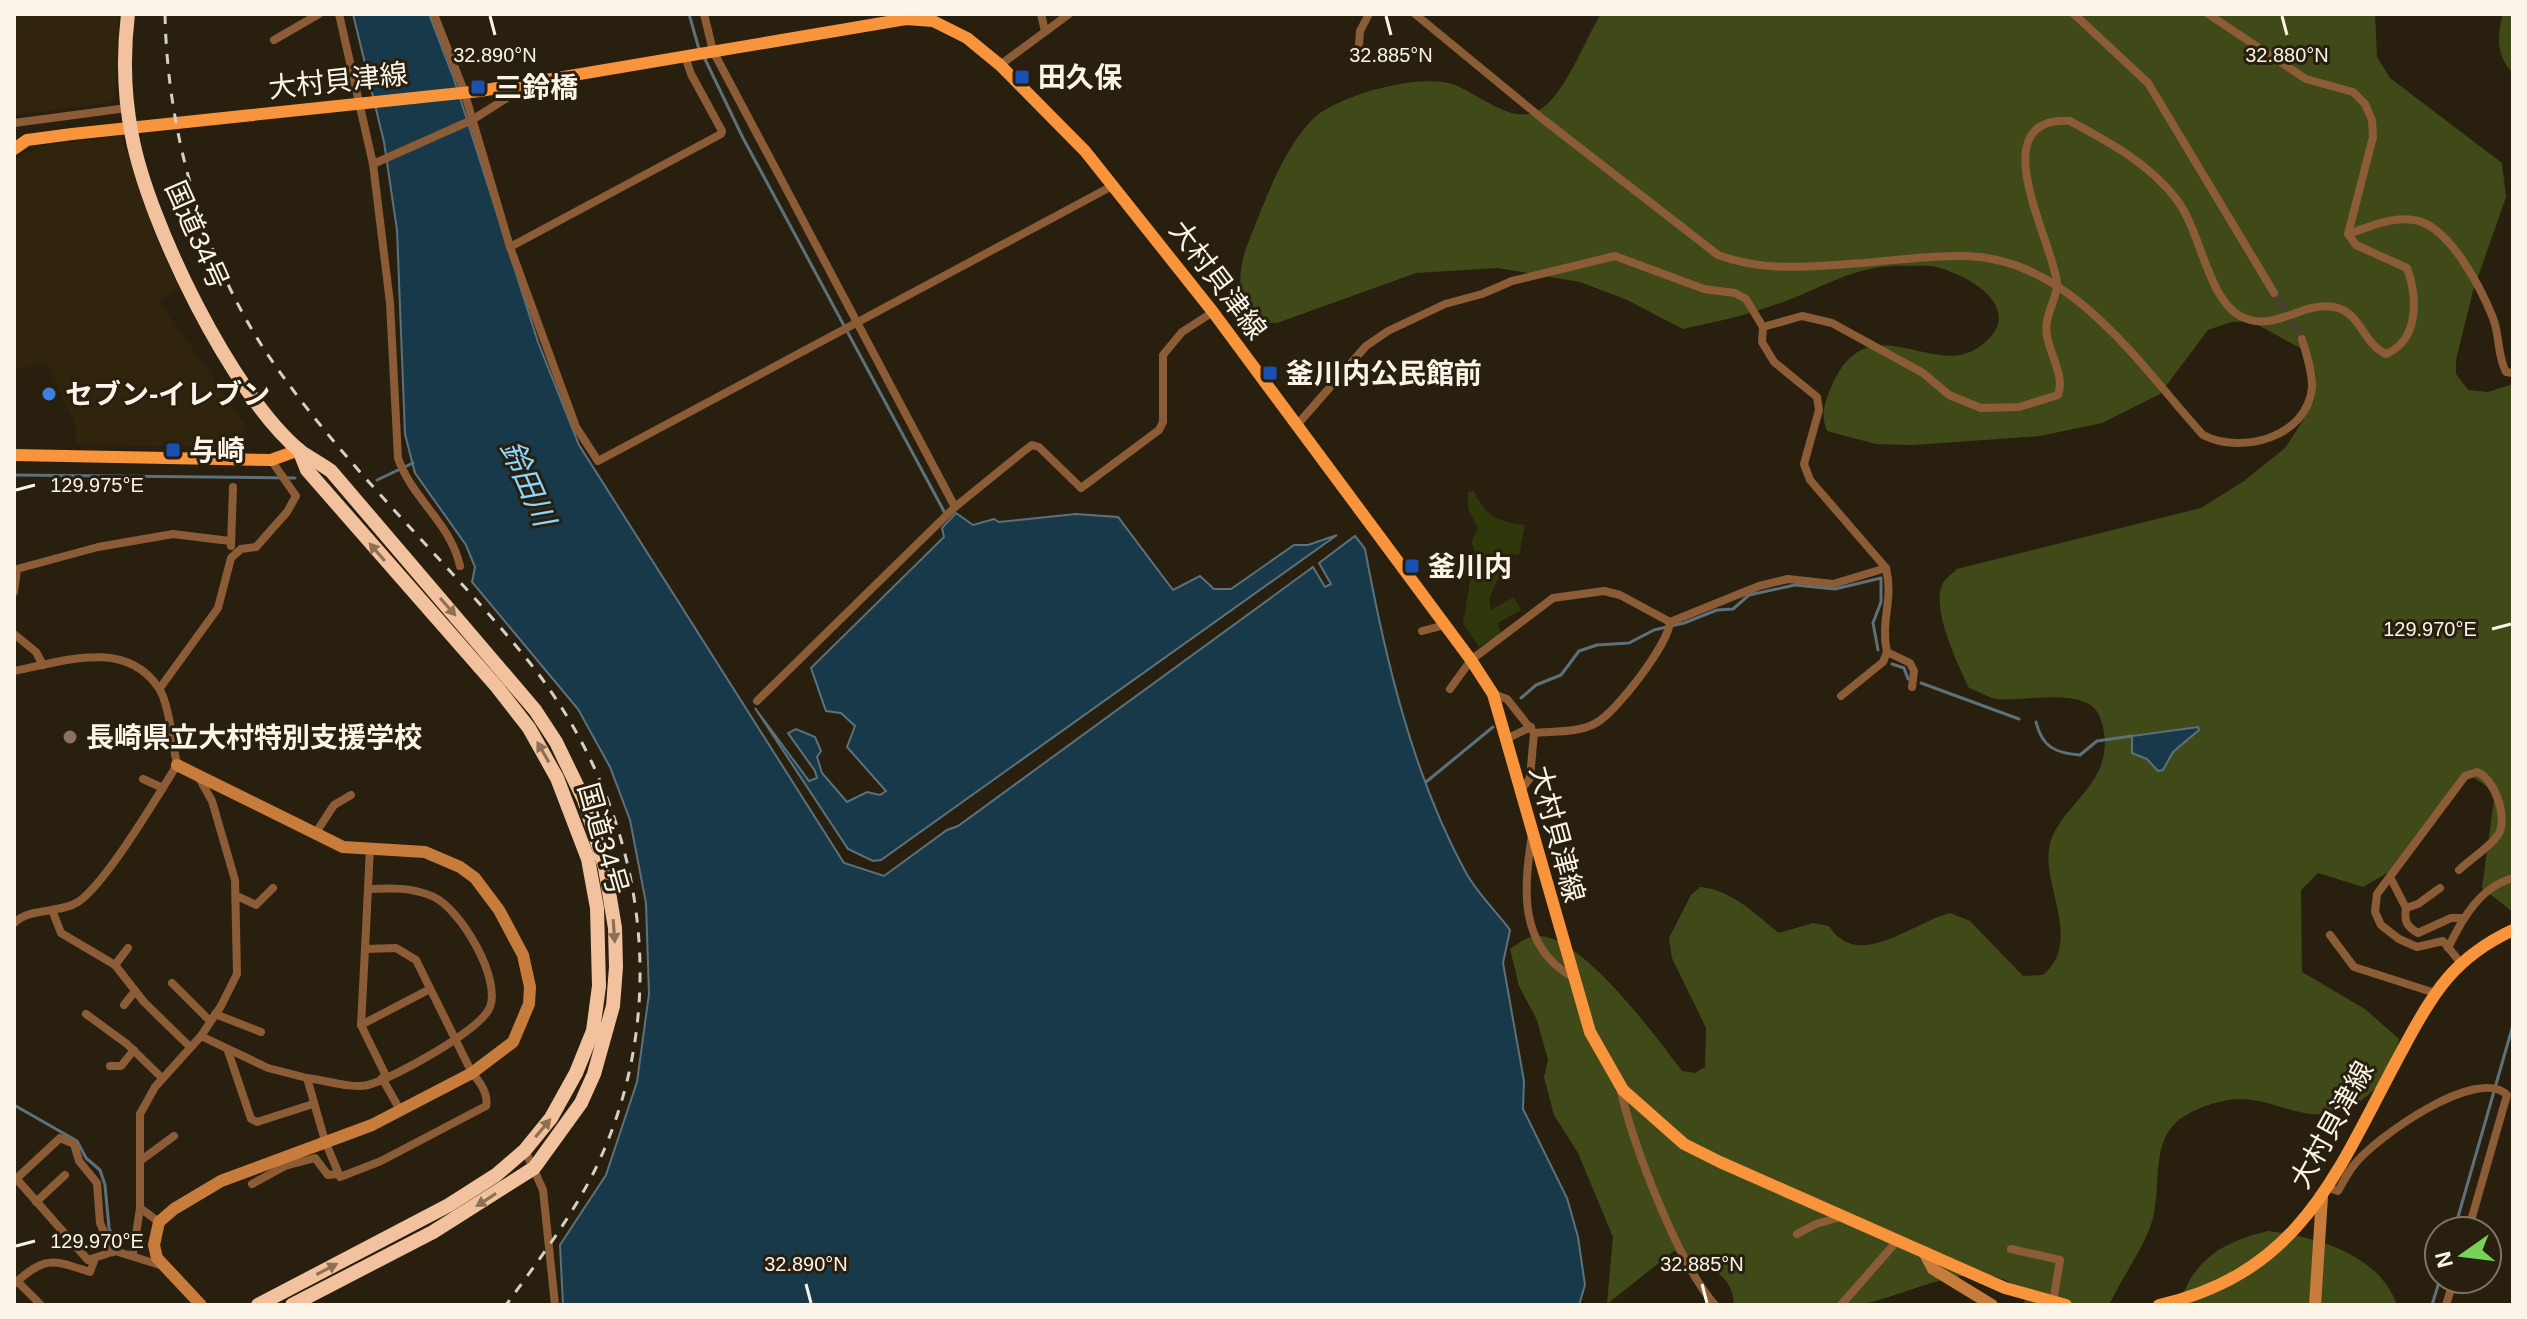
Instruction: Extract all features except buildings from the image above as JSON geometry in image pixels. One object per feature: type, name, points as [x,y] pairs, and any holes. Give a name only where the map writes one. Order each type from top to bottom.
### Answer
[{"type":"highway","name":"国道34号","points":[[128,14],[124,67],[132,139],[149,195],[196,300],[255,399],[299,450],[331,471],[535,710],[571,770],[594,828],[605,868],[615,928],[613,1006],[604,1045],[581,1103],[534,1168],[433,1232],[292,1305]]},
{"type":"highway","name":"国道34号","points":[[258,1305],[449,1205],[496,1175],[525,1150],[551,1118],[576,1073],[593,1031],[601,954],[588,859],[562,787],[529,728],[307,470],[299,450]]},
{"type":"main road","name":"大村貝津線","points":[[14,149],[27,140],[72,134],[531,84],[906,19],[933,21],[967,38],[1000,65],[1115,185],[1297,425],[1493,694],[1571,976],[1590,1032],[1619,1083],[1684,1144],[2005,1288],[2060,1304]]},
{"type":"main road","points":[[14,455],[275,465],[299,450]]},
{"type":"main road","name":"大村貝津線","points":[[2159,1305],[2193,1297],[2247,1271],[2293,1233],[2325,1192],[2435,993],[2460,962],[2487,942],[2513,930]]},
{"type":"street","points":[[274,40],[319,14]]},
{"type":"street","points":[[339,14],[378,161],[400,463],[454,542],[460,566]]},
{"type":"street","points":[[434,14],[464,91],[469,121],[510,247],[576,427],[598,461],[1115,185]]},
{"type":"street","points":[[704,14],[712,51],[955,508]]},
{"type":"street","points":[[1041,14],[1045,31]]},
{"type":"street","points":[[1000,65],[1069,14]]},
{"type":"street","points":[[1359,45],[1360,31],[1369,14]]},
{"type":"street","points":[[1415,14],[1718,255],[1745,265],[1784,268],[1967,256],[2011,264],[2058,287],[2103,323],[2203,435],[2217,442],[2232,445],[2256,442],[2278,434],[2303,415],[2312,388],[2302,339]]},
{"type":"street","points":[[2074,14],[2148,83],[2274,293]]},
{"type":"street","points":[[2208,14],[2306,79],[2340,87],[2365,104],[2372,120],[2373,137],[2348,234]]},
{"type":"street","points":[[510,247],[721,134],[691,74],[690,56]]},
{"type":"street","points":[[378,161],[469,121],[531,84]]},
{"type":"street","points":[[14,123],[127,108]]},
{"type":"street","points":[[1763,327],[1802,316],[1832,323],[1923,373],[1949,395],[1981,408],[2019,407],[2058,395],[2061,385],[2046,326],[2058,287],[2025,170],[2026,147],[2041,126],[2055,120],[2070,121],[2154,173],[2192,223],[2210,277],[2221,298],[2239,316],[2264,323],[2326,306],[2338,307],[2351,314],[2375,349],[2386,354],[2406,341],[2411,328],[2412,281],[2407,268],[2356,245],[2348,234]]},
{"type":"street","points":[[2348,234],[2386,221],[2412,219],[2440,232],[2471,273],[2494,319],[2500,361],[2506,372],[2513,373]]},
{"type":"street","points":[[1297,425],[1366,346],[1388,331],[1445,304],[1615,256],[1704,289],[1735,293],[1746,299],[1763,327],[1762,342],[1774,362],[1817,397],[1819,410],[1804,464],[1810,480],[1886,568],[1890,593],[1882,629],[1887,652],[1883,662],[1841,696]]},
{"type":"street","points":[[757,701],[955,508],[1032,445],[1039,447],[1081,488],[1090,485],[1159,430],[1163,422],[1163,355],[1182,332],[1213,312]]},
{"type":"street","points":[[160,688],[218,608],[231,558],[241,549],[256,547],[287,512],[296,496],[275,465]]},
{"type":"street","points":[[233,487],[230,541],[236,553]]},
{"type":"street","points":[[14,592],[17,569],[98,547],[173,534],[230,541]]},
{"type":"street","points":[[1506,739],[1532,730],[1597,723],[1646,667],[1670,627],[1759,586],[1788,579],[1833,584],[1886,568]]},
{"type":"street","points":[[1450,689],[1471,660],[1510,634],[1541,604],[1573,593],[1604,591],[1620,595],[1670,627]]},
{"type":"street","points":[[1422,631],[1445,625]]},
{"type":"street","points":[[14,634],[36,652],[43,665]]},
{"type":"street","points":[[1887,652],[1910,663],[1914,671],[1912,687]]},
{"type":"street","points":[[14,671],[109,656],[126,659],[160,688],[177,765],[81,900],[66,908],[20,917],[14,923]]},
{"type":"street","points":[[1493,694],[1507,699],[1532,730],[1530,778],[1521,790]]},
{"type":"street","points":[[161,1265],[154,1245],[159,1222],[174,1209],[221,1181],[400,1110],[472,1073],[513,1042],[524,1019],[530,987],[523,955],[489,896],[460,867],[425,852],[343,847],[177,765]]},
{"type":"street","points":[[2459,870],[2499,834],[2501,823],[2490,783],[2477,772],[2465,776],[2377,894],[2375,912],[2381,925],[2399,939],[2417,947],[2443,941],[2460,962]]},
{"type":"street","points":[[133,1254],[140,1208],[140,1114],[162,1078],[201,1036],[237,974],[237,896],[217,817],[197,775]]},
{"type":"street","points":[[143,779],[163,788]]},
{"type":"street","points":[[315,834],[334,805],[351,795]]},
{"type":"street","points":[[1532,834],[1525,900],[1530,924],[1541,950],[1554,966],[1571,976]]},
{"type":"street","points":[[370,848],[361,1025],[400,1110]]},
{"type":"street","points":[[2390,877],[2406,908],[2404,919],[2418,933],[2451,918],[2464,918]]},
{"type":"street","points":[[2448,948],[2464,918],[2492,887],[2513,878]]},
{"type":"street","points":[[237,896],[256,905],[273,888]]},
{"type":"street","points":[[201,1036],[268,1068],[307,1078],[367,1085],[456,1041],[486,1016],[493,991],[491,976],[461,922],[437,898],[398,888],[368,889]]},
{"type":"street","points":[[2406,908],[2418,904],[2440,888]]},
{"type":"street","points":[[52,910],[61,933],[115,965],[135,991],[190,1047]]},
{"type":"street","points":[[2330,935],[2354,967],[2435,993]]},
{"type":"street","points":[[115,965],[128,948]]},
{"type":"street","points":[[252,1184],[285,1166],[315,1158],[328,1175],[338,1174],[340,1177],[381,1161],[486,1106],[488,1100],[480,1081],[472,1073],[416,960],[396,948],[365,949]]},
{"type":"street","points":[[172,983],[212,1018],[261,1032]]},
{"type":"street","points":[[361,1025],[430,989]]},
{"type":"street","points":[[124,1005],[135,991]]},
{"type":"street","points":[[86,1014],[134,1050],[162,1078]]},
{"type":"street","points":[[110,1066],[121,1066],[134,1050]]},
{"type":"street","points":[[228,1051],[251,1119],[257,1122],[313,1104]]},
{"type":"street","points":[[307,1078],[338,1174]]},
{"type":"street","points":[[1619,1083],[1627,1121],[1695,1283],[1715,1305]]},
{"type":"street","points":[[2315,1305],[2325,1192],[2338,1191],[2354,1165],[2381,1140],[2421,1112],[2486,1087],[2500,1088],[2507,1095],[2473,1215]]},
{"type":"street","points":[[140,1161],[174,1136]]},
{"type":"street","points":[[113,1252],[100,1223],[97,1183],[79,1161],[74,1144],[60,1138],[15,1178],[88,1260],[94,1261],[113,1252],[133,1254],[161,1265],[201,1305]]},
{"type":"street","points":[[525,1150],[543,1190],[555,1305]]},
{"type":"street","points":[[36,1202],[65,1175]]},
{"type":"street","points":[[140,1208],[159,1222]]},
{"type":"street","points":[[1797,1234],[1816,1224],[1846,1216]]},
{"type":"street","points":[[1841,1305],[1897,1241]]},
{"type":"street","points":[[2011,1249],[2060,1260],[2060,1304]]},
{"type":"street","points":[[1924,1252],[1933,1269],[1992,1305]]},
{"type":"street","points":[[41,1305],[16,1283],[43,1263],[61,1261],[90,1272],[94,1261]]},
{"type":"shaded area","points":[[14,14],[119,14],[115,98],[109,103],[14,115]]},
{"type":"shaded area","points":[[121,136],[156,238],[179,288],[159,301],[245,424],[237,448],[77,444],[75,424],[47,363],[14,370],[14,160],[41,146]]},
{"type":"green space","points":[[1601,14],[2375,14],[2377,57],[2390,78],[2502,163],[2506,197],[2473,291],[2456,360],[2456,374],[2468,390],[2488,392],[2513,384],[2513,912],[2482,888],[2495,792],[2467,773],[2394,869],[2363,887],[2318,873],[2301,890],[2302,972],[2365,1009],[2399,1039],[2390,1068],[2381,1082],[2357,1103],[2327,1114],[2311,1114],[2258,1101],[2233,1099],[2200,1108],[2174,1124],[2161,1151],[2154,1215],[2149,1230],[2109,1305],[2024,1305],[2025,1297],[2009,1282],[1990,1276],[1969,1275],[1946,1279],[1877,1301],[1843,1307],[1734,1305],[1732,1293],[1722,1276],[1705,1264],[1674,1251],[1607,1304],[1613,1237],[1578,1153],[1554,1115],[1544,1077],[1548,1060],[1537,1020],[1519,986],[1510,949],[1538,936],[1556,940],[1576,952],[1617,991],[1682,1071],[1695,1073],[1705,1067],[1706,1028],[1672,958],[1669,938],[1691,895],[1700,887],[1733,898],[1779,933],[1813,923],[1829,926],[1841,939],[1855,945],[1886,940],[1950,913],[1970,921],[2023,976],[2043,975],[2055,960],[2060,943],[2049,851],[2060,823],[2099,769],[2105,741],[2102,723],[2093,707],[2074,699],[1997,699],[1969,688],[1943,621],[1940,593],[1943,583],[1957,569],[2201,508],[2244,481],[2285,448],[2314,401],[2316,375],[2309,353],[2251,321],[2231,322],[2208,330],[2160,394],[2102,423],[2040,436],[1913,445],[1876,444],[1827,431],[1824,408],[1832,385],[1847,361],[1864,349],[1881,345],[1939,355],[1958,355],[1976,349],[1991,336],[1998,324],[1998,311],[1992,300],[1982,289],[1955,273],[1933,266],[1875,268],[1844,276],[1759,310],[1683,329],[1625,299],[1580,282],[1498,268],[1416,273],[1277,323],[1257,322],[1242,293],[1243,260],[1276,176],[1301,132],[1312,120],[1340,102],[1359,95],[1422,81],[1455,85],[1503,110],[1533,113],[1544,107],[1563,84]]},
{"type":"green space","points":[[2503,14],[2513,14],[2513,73],[2503,60],[2499,45]]},
{"type":"green space","points":[[1474,491],[1493,516],[1525,525],[1519,555],[1509,554],[1489,599],[1491,610],[1514,597],[1521,610],[1498,623],[1501,634],[1479,647],[1463,623],[1475,551],[1471,543],[1478,528],[1468,509],[1468,492]]},
{"type":"green space","points":[[2268,1231],[2306,1238],[2344,1251],[2376,1273],[2397,1305],[2180,1305],[2185,1289],[2201,1264],[2238,1240]]},
{"type":"water","name":"鈴田川","points":[[353,14],[429,14],[454,79],[538,342],[579,445],[844,863],[884,876],[947,830],[958,826],[1313,567],[1325,587],[1331,584],[1319,563],[1355,536],[1365,549],[1391,673],[1430,795],[1470,879],[1510,930],[1503,963],[1524,1081],[1523,1109],[1567,1198],[1578,1237],[1585,1285],[1579,1305],[563,1305],[560,1245],[606,1175],[637,1082],[649,994],[646,903],[630,820],[610,767],[578,709],[472,582],[475,567],[466,545],[415,473],[405,434],[397,230],[384,142]]},
{"type":"water","points":[[956,513],[973,525],[994,519],[999,522],[1076,514],[1118,517],[1173,590],[1200,576],[1214,589],[1231,589],[1294,545],[1308,545],[1337,535],[881,860],[873,861],[848,849],[755,708],[809,781],[817,778],[815,771],[788,733],[796,729],[815,737],[821,751],[817,757],[822,773],[847,802],[867,792],[880,795],[886,791],[847,747],[855,726],[841,713],[826,711],[811,668],[944,537],[942,528]]},
{"type":"water","points":[[2198,727],[2199,730],[2173,752],[2163,770],[2158,771],[2147,759],[2132,753],[2132,736]]},
{"type":"waterway","points":[[689,14],[699,49]]},
{"type":"waterway","points":[[703,55],[743,138],[946,515]]},
{"type":"waterway","points":[[377,480],[413,463]]},
{"type":"waterway","points":[[14,475],[295,478]]},
{"type":"waterway","points":[[1521,698],[1536,685],[1561,675],[1579,651],[1597,645],[1629,643],[1654,630],[1684,623],[1717,610],[1733,609],[1749,595],[1795,585],[1835,589],[1881,578],[1881,602],[1873,623],[1878,650]]},
{"type":"waterway","points":[[1892,664],[1904,668],[1908,679]]},
{"type":"waterway","points":[[1921,683],[2019,719]]},
{"type":"waterway","points":[[2036,722],[2046,743],[2071,754],[2080,755],[2097,741],[2132,736]]},
{"type":"waterway","points":[[1426,782],[1493,727]]},
{"type":"waterway","points":[[2459,1215],[2513,1025]]},
{"type":"waterway","points":[[14,1105],[77,1141],[86,1158],[100,1170],[105,1185],[109,1228],[116,1246]]},
{"type":"waterway","points":[[2432,1305],[2435,1295]]},
{"type":"tunnel","points":[[2274,293],[2302,339]]},
{"type":"railway","points":[[165,14],[172,101],[192,188],[222,272],[242,311],[264,349],[325,430],[526,658],[564,712],[595,769],[618,830],[633,893],[640,958],[637,1022],[626,1087],[604,1150],[584,1191],[506,1305]]},
{"type":"place","name":"田久保","points":[[1022,77]]},
{"type":"place","name":"三鈴橋","points":[[478,87]]},
{"type":"place","name":"釜川内公民館前","points":[[1270,373]]},
{"type":"place","name":"セブン-イレブン","points":[[49,394]]},
{"type":"place","name":"与崎","points":[[173,450]]},
{"type":"place","name":"釜川内","points":[[1412,566]]},
{"type":"place","name":"長崎県立大村特別支援学校","points":[[70,737]]}]
